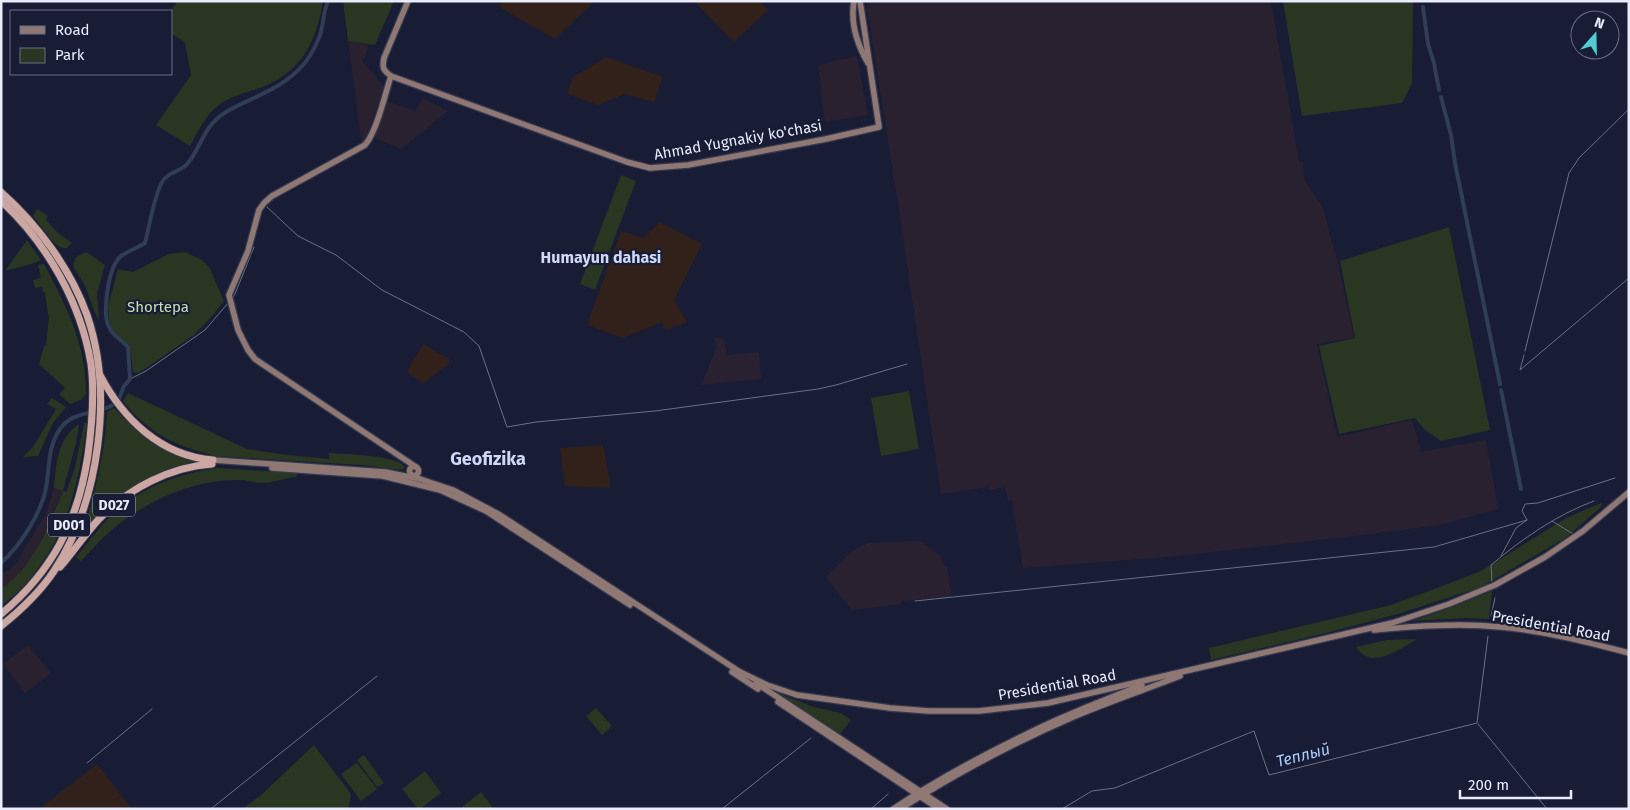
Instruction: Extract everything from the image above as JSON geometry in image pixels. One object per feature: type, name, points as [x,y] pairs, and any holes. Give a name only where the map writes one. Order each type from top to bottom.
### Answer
[{"type":"highway","name":"D001","points":[[1,192],[38,229],[73,285],[89,324],[99,373],[92,472],[82,514],[62,558],[43,586],[1,626]]},
{"type":"highway","points":[[1,201],[16,215],[35,238],[66,288],[84,335],[91,364],[96,411]]},
{"type":"highway","name":"D027","points":[[99,373],[116,402],[139,428],[156,440],[191,456],[213,462]]},
{"type":"highway","name":"D001","points":[[1,614],[35,582],[50,563],[65,535],[81,489],[96,411]]},
{"type":"highway","name":"D027","points":[[43,586],[99,519],[123,498],[140,486],[160,477],[213,462]]},
{"type":"street","name":"Ahmad Yugnakiy ko'chasi","points":[[408,1],[384,58],[382,67],[391,76],[627,162],[644,167],[658,168],[688,165],[826,139],[879,126],[860,1]]},
{"type":"street","name":"Ahmad Yugnakiy ko'chasi","points":[[854,1],[853,16],[856,39],[870,68]]},
{"type":"street","points":[[391,76],[375,124],[365,145],[264,202],[259,210],[250,246],[229,293],[229,300],[238,330],[245,345],[257,361],[406,460],[413,475]]},
{"type":"street","name":"D027","points":[[213,462],[413,475],[454,490],[477,502],[544,544],[738,671],[920,794],[939,809]]},
{"type":"street","name":"D027","points":[[413,475],[500,520],[920,794],[947,809]]},
{"type":"street","name":"Presidential Road","points":[[738,671],[782,690],[813,698],[890,708],[979,711],[1028,706],[1350,633],[1428,612],[1495,585],[1530,566],[1565,544],[1629,492]]},
{"type":"street","name":"Presidential Road","points":[[1350,633],[1425,626],[1499,627],[1561,637],[1629,653]]},
{"type":"street","points":[[893,809],[1016,744],[1074,717],[1200,668]]},
{"type":"street","points":[[900,809],[920,794],[978,758],[1032,731],[1158,678]]},
{"type":"shaded area","points":[[502,1],[595,1],[555,39],[499,7]]},
{"type":"shaded area","points":[[694,1],[759,1],[768,10],[733,41]]},
{"type":"shaded area","points":[[866,1],[1271,1],[1299,162],[1303,162],[1304,179],[1323,208],[1354,337],[1317,344],[1337,437],[1412,420],[1421,452],[1486,440],[1498,509],[1440,525],[1354,536],[1167,557],[1023,568],[1012,500],[1008,501],[1005,487],[989,490],[988,487],[941,494]]},
{"type":"shaded area","points":[[348,41],[369,45],[363,62],[384,86],[367,137],[362,145]]},
{"type":"shaded area","points":[[857,56],[868,115],[825,122],[818,65]]},
{"type":"shaded area","points":[[606,57],[663,77],[654,102],[625,94],[598,105],[567,94],[572,78]]},
{"type":"shaded area","points":[[423,98],[448,111],[401,149],[374,136],[387,101],[415,111]]},
{"type":"shaded area","points":[[660,222],[702,244],[674,300],[687,322],[666,330],[662,322],[623,338],[587,325],[621,231],[643,238]]},
{"type":"shaded area","points":[[715,338],[724,339],[727,355],[759,352],[761,379],[701,385],[716,349]]},
{"type":"shaded area","points":[[423,344],[449,359],[449,364],[423,383],[407,372]]},
{"type":"shaded area","points":[[603,445],[611,488],[565,486],[560,448]]},
{"type":"shaded area","points":[[54,488],[63,491],[33,556],[12,581],[1,589],[1,574],[14,566],[21,555],[46,513]]},
{"type":"shaded area","points":[[922,541],[940,556],[944,566],[947,567],[952,597],[901,601],[901,604],[852,610],[826,577],[852,551],[868,543]]},
{"type":"shaded area","points":[[28,645],[51,673],[25,693],[3,664]]},
{"type":"shaded area","points":[[97,764],[132,809],[39,809]]},
{"type":"green space","points":[[177,1],[323,1],[312,41],[298,62],[278,79],[219,105],[206,119],[190,146],[156,125],[191,75],[185,43],[172,34],[172,10]]},
{"type":"green space","points":[[343,1],[394,1],[375,45],[348,41]]},
{"type":"green space","points":[[1283,1],[1413,1],[1412,83],[1402,103],[1302,116]]},
{"type":"green space","points":[[621,175],[636,181],[595,290],[580,284]]},
{"type":"green space","points":[[37,209],[48,216],[46,220],[57,232],[72,243],[67,248],[62,248],[54,243],[33,216]]},
{"type":"green space","points":[[1449,227],[1490,430],[1441,441],[1424,429],[1415,418],[1339,434],[1319,346],[1355,338],[1340,261]]},
{"type":"green space","points":[[27,240],[41,260],[5,271]]},
{"type":"green space","points":[[86,252],[105,265],[97,293],[99,320],[85,286],[73,266],[76,257]]},
{"type":"green space","name":"Shortepa","points":[[185,252],[202,260],[209,267],[224,301],[194,335],[143,370],[137,373],[133,372],[130,347],[111,328],[109,319],[108,306],[118,269],[133,272],[169,254]]},
{"type":"green space","points":[[44,264],[74,326],[83,359],[86,394],[81,400],[70,404],[59,394],[65,388],[39,364],[44,346],[46,346],[49,315],[45,292],[43,292],[42,287],[35,288],[33,280],[41,278],[38,265]]},
{"type":"green space","points":[[909,391],[919,449],[881,456],[871,398]]},
{"type":"green space","points":[[128,393],[247,449],[330,459],[328,453],[370,456],[392,460],[405,467],[402,470],[361,465],[215,456],[176,443],[153,430],[123,401]]},
{"type":"green space","points":[[52,398],[66,407],[53,423],[38,456],[23,457],[33,447],[56,409],[47,404]]},
{"type":"green space","points":[[114,408],[151,441],[171,452],[195,461],[136,486],[112,504],[87,527],[85,526],[102,455],[107,412]]},
{"type":"green space","points":[[87,422],[75,488],[61,529],[39,568],[22,589],[1,606],[1,589],[13,580],[39,545],[63,491],[66,492],[75,468],[84,423]]},
{"type":"green space","points":[[79,424],[76,443],[63,491],[54,488],[59,453],[66,437]]},
{"type":"green space","points":[[218,468],[298,473],[296,477],[266,483],[239,480],[221,481],[186,488],[136,512],[104,537],[81,561],[76,557],[115,512],[141,493],[186,474]]},
{"type":"green space","points":[[1601,503],[1602,506],[1567,537],[1481,587],[1398,614],[1211,660],[1209,648],[1391,605],[1481,571],[1566,518]]},
{"type":"green space","points":[[1492,591],[1489,619],[1465,618],[1412,621],[1450,608]]},
{"type":"green space","points":[[1416,639],[1393,653],[1377,658],[1362,654],[1356,647],[1387,640]]},
{"type":"green space","points":[[770,690],[814,707],[841,713],[851,720],[840,734]]},
{"type":"green space","points":[[596,708],[612,726],[602,735],[586,716]]},
{"type":"green space","points":[[314,745],[351,794],[349,806],[346,809],[242,809],[261,795]]},
{"type":"green space","points":[[364,755],[384,783],[377,787],[357,760]]},
{"type":"green space","points":[[357,763],[377,789],[361,801],[341,774]]},
{"type":"green space","points":[[425,771],[441,793],[418,809],[402,789]]},
{"type":"green space","points":[[481,792],[494,809],[464,809],[462,807]]},
{"type":"waterway","points":[[1,563],[22,539],[40,508],[46,488],[51,450],[60,429],[65,423],[77,416],[104,409],[114,404],[118,401],[130,379],[128,347],[112,333],[109,327],[106,301],[116,262],[124,254],[145,243],[161,184],[170,174],[188,163],[212,123],[218,118],[236,106],[276,87],[295,74],[312,52],[319,37],[328,1]]},
{"type":"waterway","points":[[1423,7],[1428,44],[1439,90]]},
{"type":"waterway","points":[[1441,97],[1451,135],[1500,384]]},
{"type":"waterway","points":[[1525,351],[1569,173],[1579,158],[1629,109]]},
{"type":"waterway","points":[[267,207],[298,236],[336,255],[382,290],[464,332],[479,346],[507,427],[536,422],[655,411],[818,389],[907,364]]},
{"type":"waterway","points":[[232,299],[254,247]]},
{"type":"waterway","points":[[1524,355],[1520,370],[1629,278]]},
{"type":"waterway","points":[[130,379],[146,371],[205,330],[229,302]]},
{"type":"waterway","points":[[1501,390],[1521,489]]},
{"type":"waterway","points":[[1501,556],[1516,528],[1527,520],[1522,511],[1525,504],[1538,503],[1615,478]]},
{"type":"waterway","name":"Теплый","points":[[1492,581],[1491,565],[1503,555],[1527,537],[1566,513],[1594,501]]},
{"type":"waterway","points":[[915,601],[1434,547],[1527,520]]},
{"type":"waterway","points":[[1552,521],[1573,534]]},
{"type":"waterway","name":"Теплый","points":[[1491,616],[1495,598]]},
{"type":"waterway","name":"Теплый","points":[[1062,809],[1092,791],[1115,788],[1254,731],[1269,775],[1477,723],[1488,636]]},
{"type":"waterway","points":[[212,808],[377,676]]},
{"type":"waterway","points":[[87,763],[152,709]]},
{"type":"waterway","points":[[1478,724],[1547,809]]},
{"type":"waterway","points":[[722,809],[811,738]]},
{"type":"waterway","points":[[871,809],[888,794]]},
{"type":"district","name":"Humayun dahasi","points":[[601,257]]},
{"type":"district","name":"Geofizika","points":[[488,459]]}]
